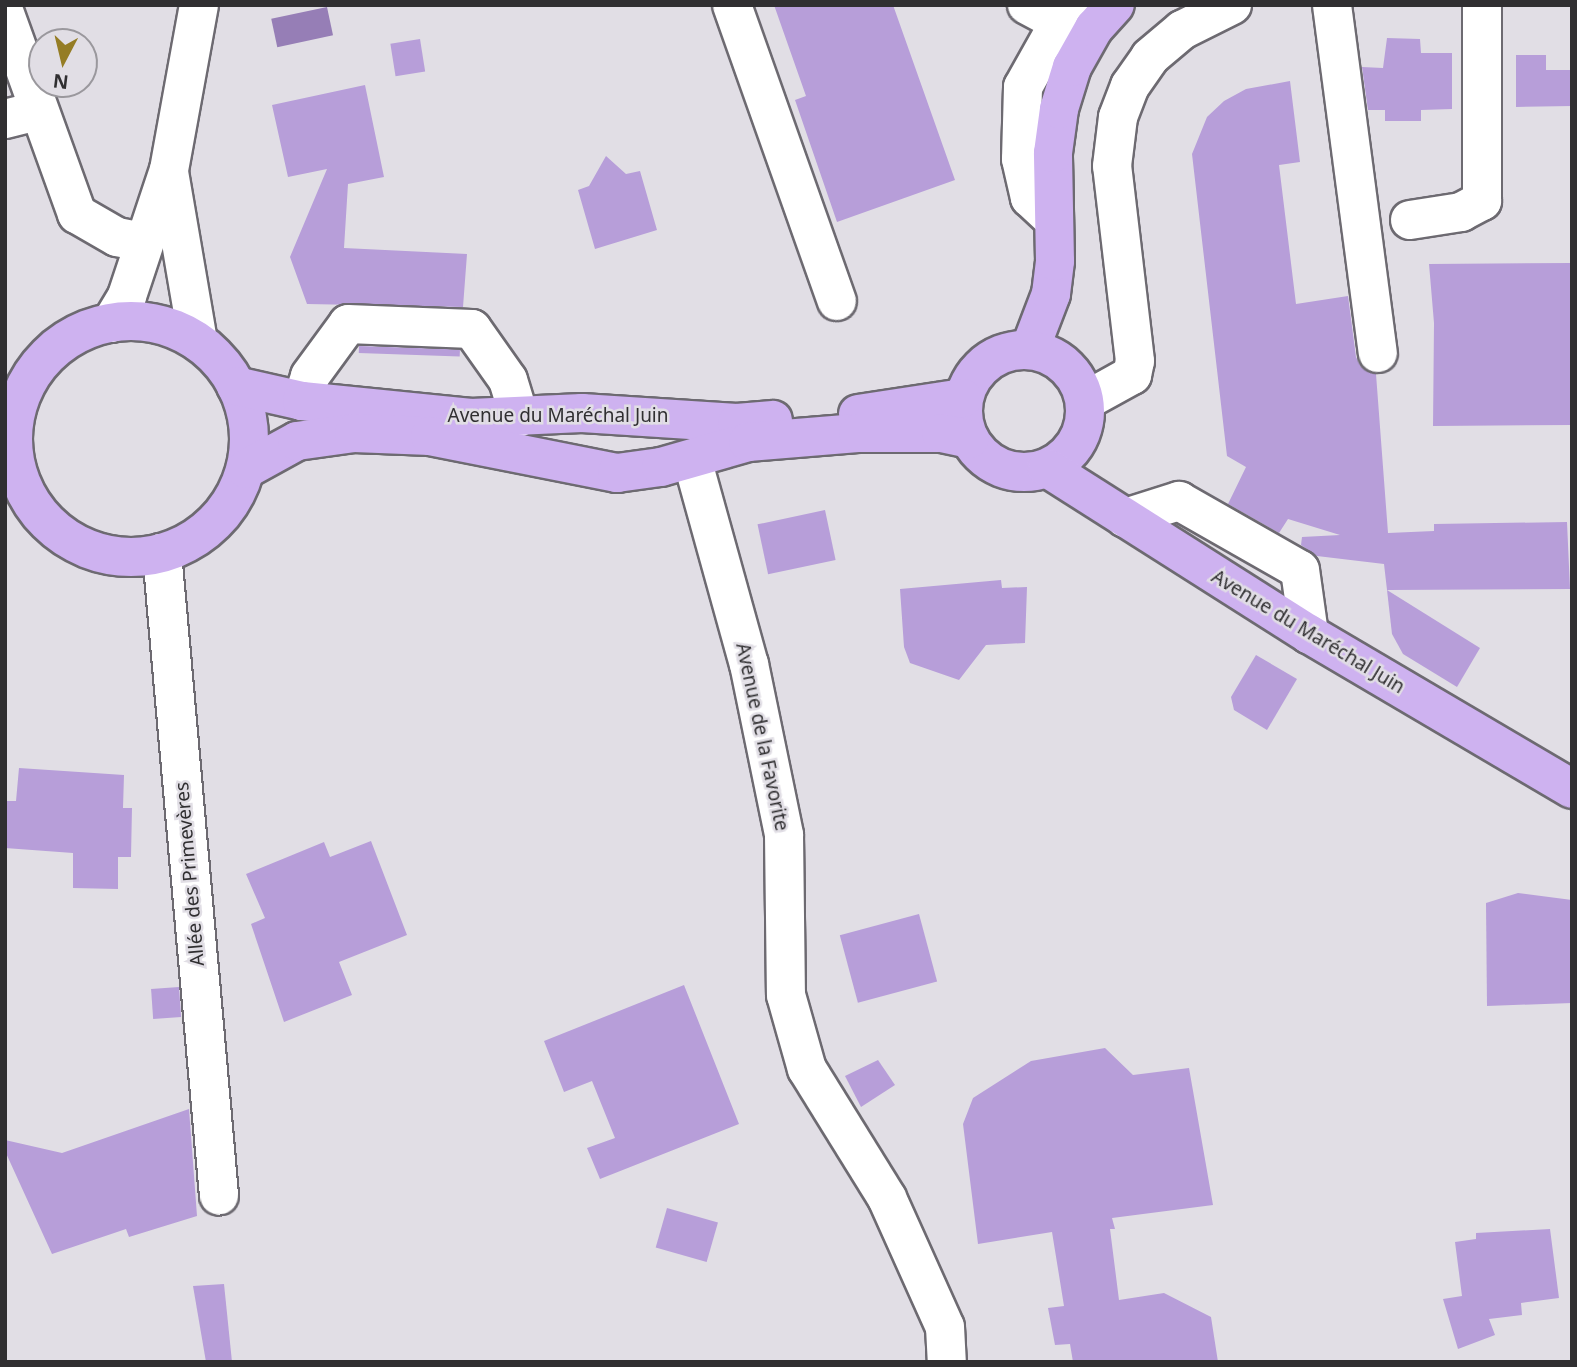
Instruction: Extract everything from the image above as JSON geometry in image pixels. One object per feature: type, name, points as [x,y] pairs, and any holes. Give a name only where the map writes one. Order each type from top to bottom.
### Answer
[{"type":"main road","points":[[1031,349],[1051,294],[1053,153],[1059,108],[1072,67],[1094,28],[1115,5]]},
{"type":"main road","points":[[111,323],[167,327],[198,342],[236,386],[246,413],[246,469],[234,497],[215,522],[190,541],[162,553],[125,558],[89,550],[68,538],[38,513],[11,470],[12,402],[54,350],[80,332],[111,323]]},
{"type":"main road","points":[[1031,349],[1050,355],[1067,366],[1079,382],[1085,401],[1079,440],[1047,468],[1025,473],[1002,469],[982,456],[969,439],[962,416],[963,398],[981,366],[1013,350],[1031,349]]},
{"type":"main road","name":"Avenue du Maréchal Juin","points":[[236,386],[302,401],[471,418],[618,413],[737,423],[857,414],[963,398]]},
{"type":"main road","name":"Avenue du Maréchal Juin","points":[[246,469],[297,441],[354,433],[430,436],[617,473],[692,459],[748,442],[858,433],[941,433],[969,439]]},
{"type":"main road","name":"Avenue du Maréchal Juin","points":[[1047,468],[1309,634],[1572,789]]},
{"type":"street","points":[[111,323],[127,296],[169,170],[199,5]]},
{"type":"street","points":[[732,5],[837,301]]},
{"type":"street","points":[[1085,401],[1132,375],[1135,361],[1112,166],[1118,117],[1130,86],[1150,57],[1182,30],[1232,5]]},
{"type":"street","points":[[1332,5],[1378,353]]},
{"type":"street","points":[[1410,220],[1461,212],[1482,201],[1482,5]]},
{"type":"street","points":[[1051,10],[1023,88],[1021,159],[1030,198],[1054,220]]},
{"type":"street","points":[[5,15],[22,115],[77,214],[117,237],[143,243]]},
{"type":"street","points":[[169,170],[198,342]]},
{"type":"street","points":[[302,401],[310,376],[348,324],[472,329],[508,380],[519,417]]},
{"type":"street","name":"Avenue de la Favorite","points":[[692,459],[750,664],[784,835],[786,995],[807,1069],[887,1198],[945,1327],[947,1362]]},
{"type":"street","name":"Allée des Primevères","points":[[162,553],[219,1195]]},
{"type":"shaded area","points":[[327,7],[333,35],[277,47],[271,19]]},
{"type":"building","points":[[774,5],[893,5],[955,180],[837,222],[795,100],[806,96]]},
{"type":"building","points":[[1387,38],[1420,39],[1421,53],[1452,53],[1452,109],[1421,110],[1421,121],[1385,121],[1385,110],[1368,110],[1362,67],[1383,68]]},
{"type":"building","points":[[420,39],[425,72],[396,76],[390,44]]},
{"type":"building","points":[[1516,55],[1546,55],[1546,70],[1572,70],[1572,106],[1516,107]]},
{"type":"building","points":[[1290,81],[1300,162],[1279,165],[1296,304],[1348,296],[1356,357],[1361,367],[1376,374],[1388,533],[1434,531],[1434,524],[1567,522],[1570,589],[1387,590],[1384,564],[1317,556],[1301,545],[1302,537],[1340,535],[1288,519],[1279,533],[1228,504],[1246,467],[1227,456],[1192,154],[1207,117],[1224,101],[1246,89]]},
{"type":"building","points":[[365,85],[384,177],[348,184],[344,248],[467,254],[463,307],[307,304],[290,257],[327,169],[288,177],[272,105]]},
{"type":"building","points":[[606,156],[626,174],[640,171],[657,230],[595,249],[578,190],[589,186]]},
{"type":"building","points":[[1572,263],[1572,425],[1433,426],[1434,323],[1429,264]]},
{"type":"building","points":[[359,346],[460,350],[460,357],[359,353]]},
{"type":"building","points":[[825,510],[836,560],[768,574],[758,524]]},
{"type":"building","points":[[1001,580],[1002,588],[1027,587],[1025,643],[986,645],[959,680],[910,663],[904,647],[900,589]]},
{"type":"building","points":[[1387,590],[1480,648],[1457,687],[1403,654],[1392,634]]},
{"type":"building","points":[[1256,655],[1297,679],[1267,730],[1234,710],[1231,697]]},
{"type":"building","points":[[19,768],[124,775],[123,808],[132,808],[131,857],[118,857],[118,889],[73,888],[73,853],[5,848],[7,801],[16,801]]},
{"type":"building","points":[[371,841],[407,935],[339,962],[352,995],[284,1022],[251,924],[265,918],[246,874],[324,842],[330,857]]},
{"type":"building","points":[[1518,893],[1572,900],[1572,1003],[1487,1006],[1486,903]]},
{"type":"building","points":[[919,914],[937,982],[858,1003],[840,935]]},
{"type":"building","points":[[684,985],[739,1124],[600,1179],[587,1148],[615,1138],[592,1081],[564,1092],[544,1041]]},
{"type":"building","points":[[179,987],[181,1017],[153,1019],[151,989]]},
{"type":"building","points":[[1105,1048],[1133,1075],[1189,1068],[1213,1205],[1112,1218],[1115,1229],[1110,1229],[1119,1300],[1164,1293],[1211,1317],[1218,1362],[1073,1362],[1070,1344],[1055,1345],[1048,1308],[1064,1306],[1052,1232],[978,1244],[963,1124],[973,1098],[1031,1061]]},
{"type":"building","points":[[878,1060],[895,1085],[861,1107],[845,1076]]},
{"type":"building","points":[[189,1109],[197,1216],[129,1237],[126,1229],[52,1254],[5,1151],[5,1140],[62,1153]]},
{"type":"building","points":[[667,1208],[718,1223],[707,1262],[656,1247]]},
{"type":"building","points":[[1550,1229],[1559,1298],[1521,1303],[1522,1315],[1489,1319],[1495,1335],[1458,1349],[1443,1299],[1462,1296],[1455,1242],[1476,1239],[1476,1233]]},
{"type":"building","points":[[224,1284],[232,1362],[206,1362],[193,1286]]}]
